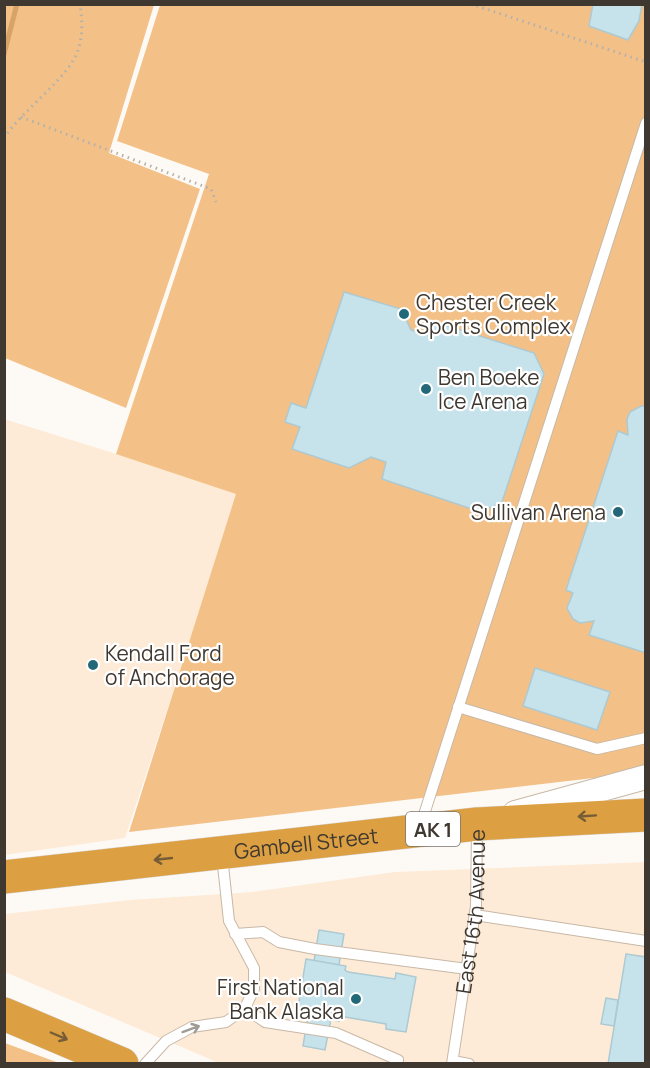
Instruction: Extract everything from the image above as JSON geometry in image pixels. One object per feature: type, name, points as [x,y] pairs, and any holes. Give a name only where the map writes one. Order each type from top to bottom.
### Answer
[{"type":"highway","name":"Gambell Street","points":[[4,877],[477,824],[645,814]]},
{"type":"highway","points":[[4,1014],[122,1064]]},
{"type":"street","name":"East 16th Avenue","points":[[477,824],[645,777]]},
{"type":"lane","points":[[419,830],[645,123]]},
{"type":"lane","points":[[458,707],[597,749],[645,738]]},
{"type":"lane","name":"East 16th Avenue","points":[[452,1062],[475,915],[477,824]]},
{"type":"lane","points":[[145,1064],[166,1041],[192,1027],[226,1022],[245,1008],[254,989],[254,968],[235,934],[227,909],[221,853]]},
{"type":"lane","points":[[475,915],[645,941]]},
{"type":"lane","points":[[235,934],[263,933],[279,942],[315,949],[467,969]]},
{"type":"lane","points":[[245,1008],[265,1022],[336,1033],[398,1060],[397,1064]]},
{"type":"lane","points":[[452,1062],[469,1064]]},
{"type":"path","points":[[4,138],[71,64],[79,49],[82,27],[80,4]]},
{"type":"path","points":[[471,4],[645,62]]},
{"type":"path","points":[[21,117],[211,189],[216,202]]},
{"type":"shaded area","points":[[4,5],[154,5],[109,153],[200,189],[126,408],[5,358]]},
{"type":"shaded area","name":"Chester Creek Sports Complex","points":[[160,5],[645,5],[645,772],[129,832],[236,494],[116,454],[209,174],[117,141]]},
{"type":"shaded area","name":"Kendall Ford of Anchorage","points":[[4,419],[239,492],[125,838],[5,855]]},
{"type":"shaded area","points":[[645,862],[645,1063],[219,1063],[5,972],[5,914],[130,900],[253,892],[395,872]]},
{"type":"shaded area","points":[[5,1043],[59,1063],[5,1063]]},
{"type":"building","points":[[593,4],[642,4],[639,21],[628,40],[589,26]]},
{"type":"building","name":"Ben Boeke Ice Arena","points":[[344,292],[401,309],[411,330],[427,335],[432,321],[534,353],[544,374],[502,502],[481,512],[382,479],[386,462],[371,457],[349,468],[292,449],[300,427],[285,422],[291,403],[306,408]]},
{"type":"building","name":"Sullivan Arena","points":[[646,406],[646,653],[589,635],[594,621],[580,623],[573,619],[567,608],[573,593],[566,590],[618,431],[628,435],[627,419],[630,412]]},
{"type":"building","points":[[535,668],[610,692],[597,730],[523,706]]},
{"type":"building","points":[[319,930],[344,934],[339,965],[314,961]]},
{"type":"building","points":[[626,954],[646,957],[646,1064],[608,1064]]},
{"type":"building","name":"First National Bank Alaska","points":[[306,959],[346,966],[345,970],[348,972],[395,979],[396,973],[416,977],[406,1032],[386,1029],[386,1024],[339,1016],[339,1021],[297,1014]]},
{"type":"building","points":[[606,998],[618,1000],[614,1026],[601,1024]]},
{"type":"building","points":[[308,1016],[331,1019],[325,1050],[303,1046]]},
{"type":"waterway","points":[[4,54],[17,4]]},
{"type":"place","name":"Chester Creek Sports Complex","points":[[404,314]]},
{"type":"place","name":"Ben Boeke Ice Arena","points":[[426,389]]},
{"type":"place","name":"Sullivan Arena","points":[[618,512]]},
{"type":"place","name":"Kendall Ford of Anchorage","points":[[93,665]]},
{"type":"place","name":"First National Bank Alaska","points":[[356,999]]}]
